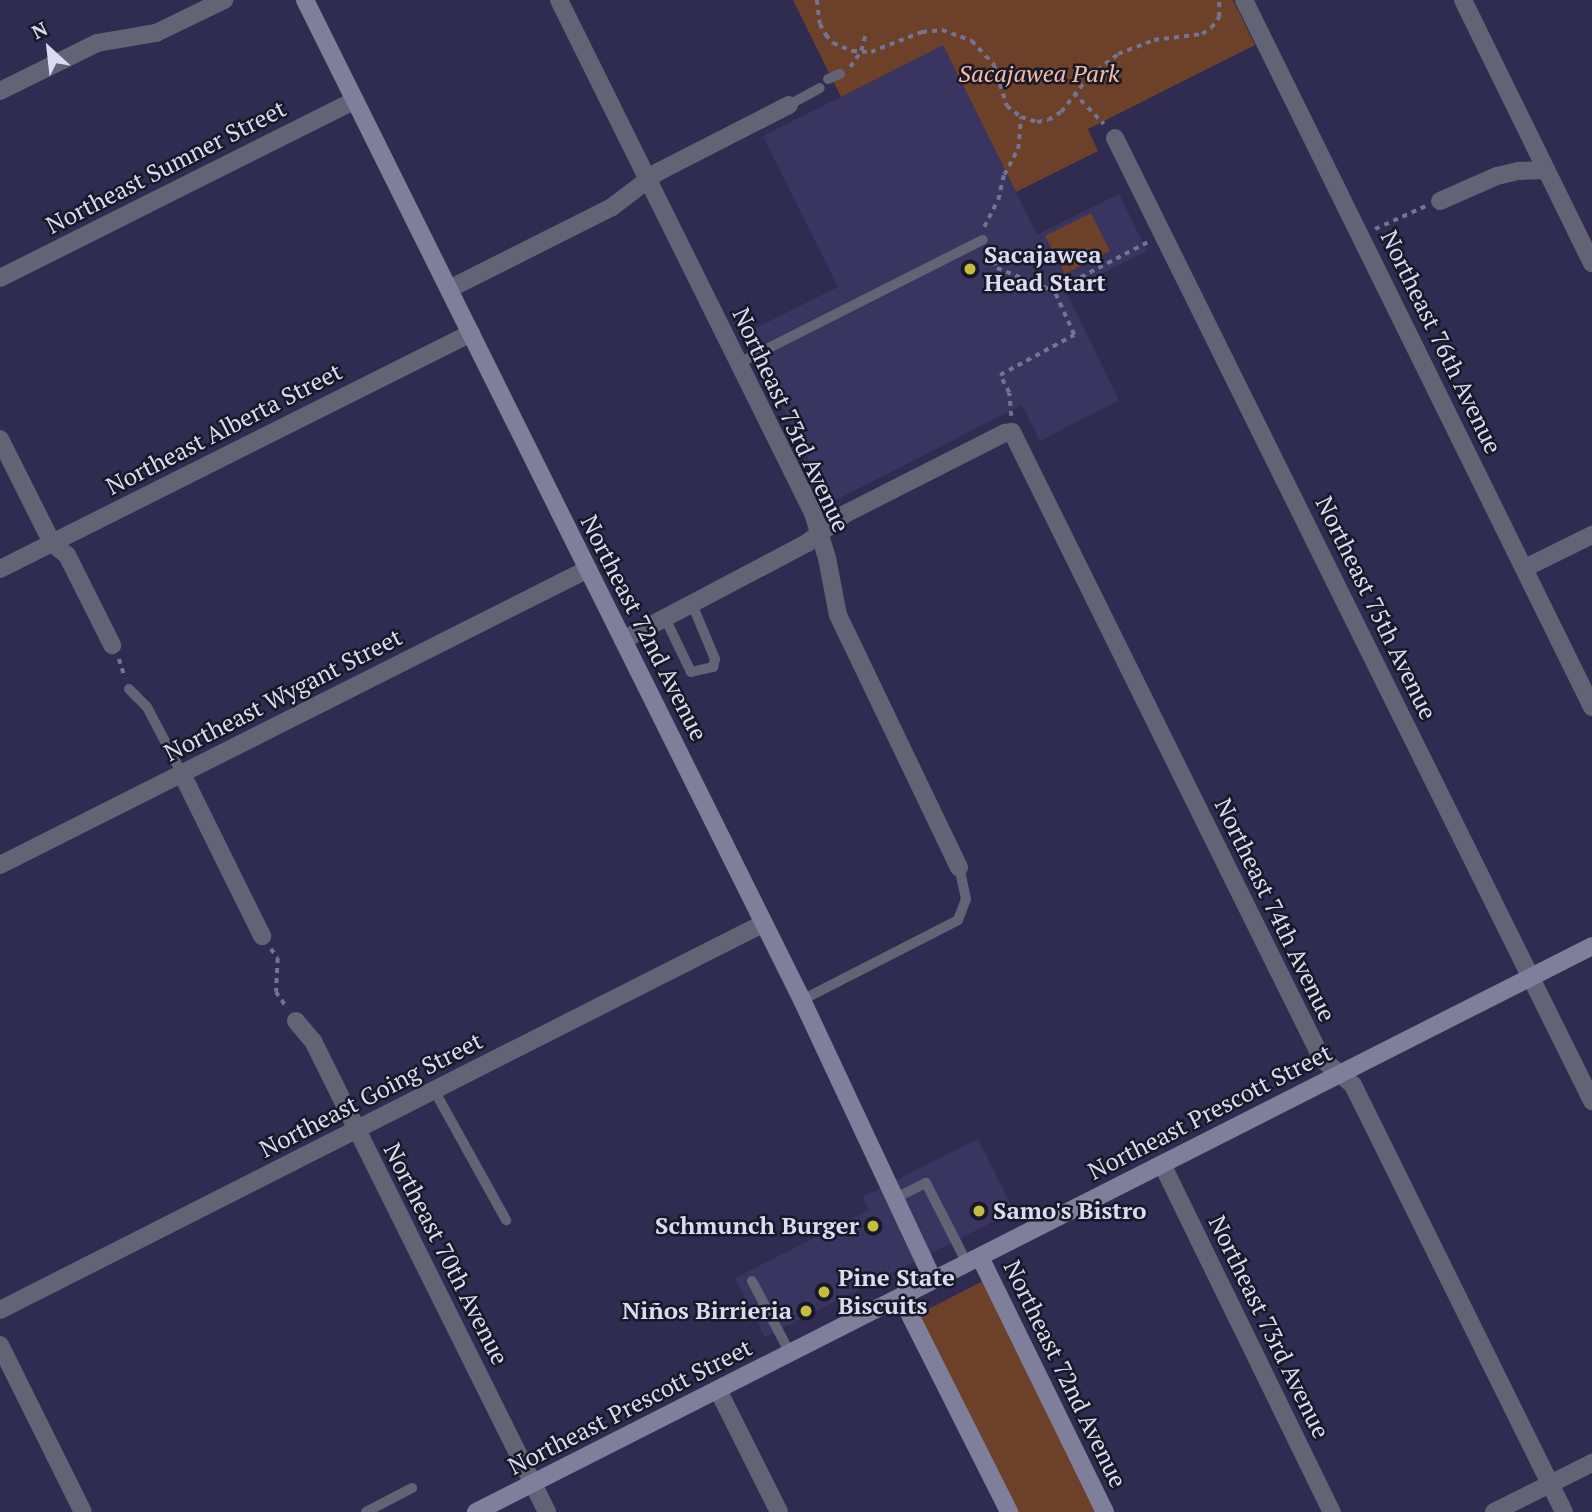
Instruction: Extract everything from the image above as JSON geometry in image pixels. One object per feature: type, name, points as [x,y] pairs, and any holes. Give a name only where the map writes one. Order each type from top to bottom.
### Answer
[{"type":"street","points":[[0,91],[97,43],[156,33],[224,0]]},
{"type":"street","name":"Northeast 72nd Avenue","points":[[305,0],[802,1000],[933,1280]]},
{"type":"street","name":"Northeast 73rd Avenue","points":[[559,0],[813,513],[838,615],[958,867]]},
{"type":"street","name":"Northeast 76th Avenue","points":[[1244,0],[1592,707]]},
{"type":"street","points":[[1463,0],[1592,263]]},
{"type":"street","name":"Northeast Sumner Street","points":[[0,278],[355,100]]},
{"type":"street","points":[[449,289],[612,207],[657,172],[789,105]]},
{"type":"street","name":"Northeast 75th Avenue","points":[[1115,138],[1592,1101]]},
{"type":"street","points":[[1440,201],[1497,176],[1519,171],[1546,170]]},
{"type":"street","name":"Northeast Alberta Street","points":[[0,569],[471,333]]},
{"type":"street","points":[[623,640],[819,534],[845,514],[1005,433],[1012,432]]},
{"type":"street","name":"Northeast 74th Avenue","points":[[1012,432],[1322,1059],[1353,1085],[1564,1512]]},
{"type":"street","points":[[0,439],[52,543],[67,555],[113,645]]},
{"type":"street","points":[[1525,568],[1592,535]]},
{"type":"street","name":"Northeast Wygant Street","points":[[0,865],[588,569]]},
{"type":"street","points":[[182,774],[262,936]]},
{"type":"street","name":"Northeast Going Street","points":[[0,1310],[764,923]]},
{"type":"street","name":"Northeast Prescott Street","points":[[476,1512],[1592,946]]},
{"type":"street","name":"Northeast 70th Avenue","points":[[296,1021],[313,1041],[548,1512]]},
{"type":"street","name":"Northeast 73rd Avenue","points":[[1162,1164],[1332,1512]]},
{"type":"street","name":"Northeast 72nd Avenue","points":[[974,1260],[1105,1512]]},
{"type":"street","points":[[901,1297],[1009,1512]]},
{"type":"street","points":[[0,1345],[83,1512]]},
{"type":"street","points":[[718,1390],[779,1512]]},
{"type":"street","points":[[1494,1512],[1592,1464]]},
{"type":"lane","points":[[789,105],[840,74]]},
{"type":"lane","points":[[739,363],[983,240]]},
{"type":"lane","points":[[665,618],[691,672],[713,667],[715,659],[692,604]]},
{"type":"lane","points":[[129,689],[147,707],[182,774]]},
{"type":"lane","points":[[802,1000],[958,920],[967,899],[958,867]]},
{"type":"lane","points":[[434,1090],[506,1220]]},
{"type":"lane","points":[[894,1199],[926,1184],[974,1260]]},
{"type":"lane","points":[[752,1281],[790,1353]]},
{"type":"lane","points":[[366,1512],[412,1488]]},
{"type":"lane","points":[[389,1500],[396,1512]]},
{"type":"path","points":[[817,0],[820,24],[826,35],[843,48],[862,51],[884,48],[922,32],[942,30],[957,33],[972,41],[994,65],[1007,106],[1021,117],[1037,122],[1048,120],[1061,112],[1074,93],[1101,65],[1118,54],[1154,40],[1202,34],[1219,17],[1219,0]]},
{"type":"path","points":[[840,74],[855,64],[862,51],[865,36]]},
{"type":"path","points":[[1074,93],[1115,138]]},
{"type":"path","points":[[1012,432],[1009,393],[1000,375],[1074,335],[1054,290],[997,268],[983,240],[981,231],[998,200],[1004,175],[1018,149],[1021,117]]},
{"type":"path","points":[[1361,236],[1416,209],[1440,201]]},
{"type":"path","points":[[1054,290],[1144,245]]},
{"type":"path","points":[[113,645],[129,689]]},
{"type":"path","points":[[262,936],[278,958],[276,992],[296,1021]]},
{"type":"shaded area","name":"Sacajawea Head Start","points":[[943,45],[1037,235],[1119,194],[1147,251],[1066,292],[1119,400],[1040,441],[1022,405],[830,503],[746,333],[838,287],[763,136]]},
{"type":"shaded area","points":[[978,1139],[1014,1211],[765,1337],[735,1278],[869,1210],[863,1197]]},
{"type":"green space","name":"Sacajawea Park","points":[[793,0],[1233,0],[1255,45],[1088,129],[1098,151],[1016,192],[943,45],[841,97]]},
{"type":"green space","points":[[1091,213],[1110,251],[1065,274],[1045,236]]},
{"type":"green space","points":[[985,1280],[1099,1512],[1018,1512],[919,1314]]},
{"type":"place","name":"Sacajawea Head Start","points":[[970,269]]},
{"type":"place","name":"Samo's Bistro","points":[[979,1211]]},
{"type":"place","name":"Schmunch Burger","points":[[873,1226]]},
{"type":"place","name":"Pine State Biscuits","points":[[824,1292]]},
{"type":"place","name":"Niños Birrieria","points":[[806,1311]]}]
